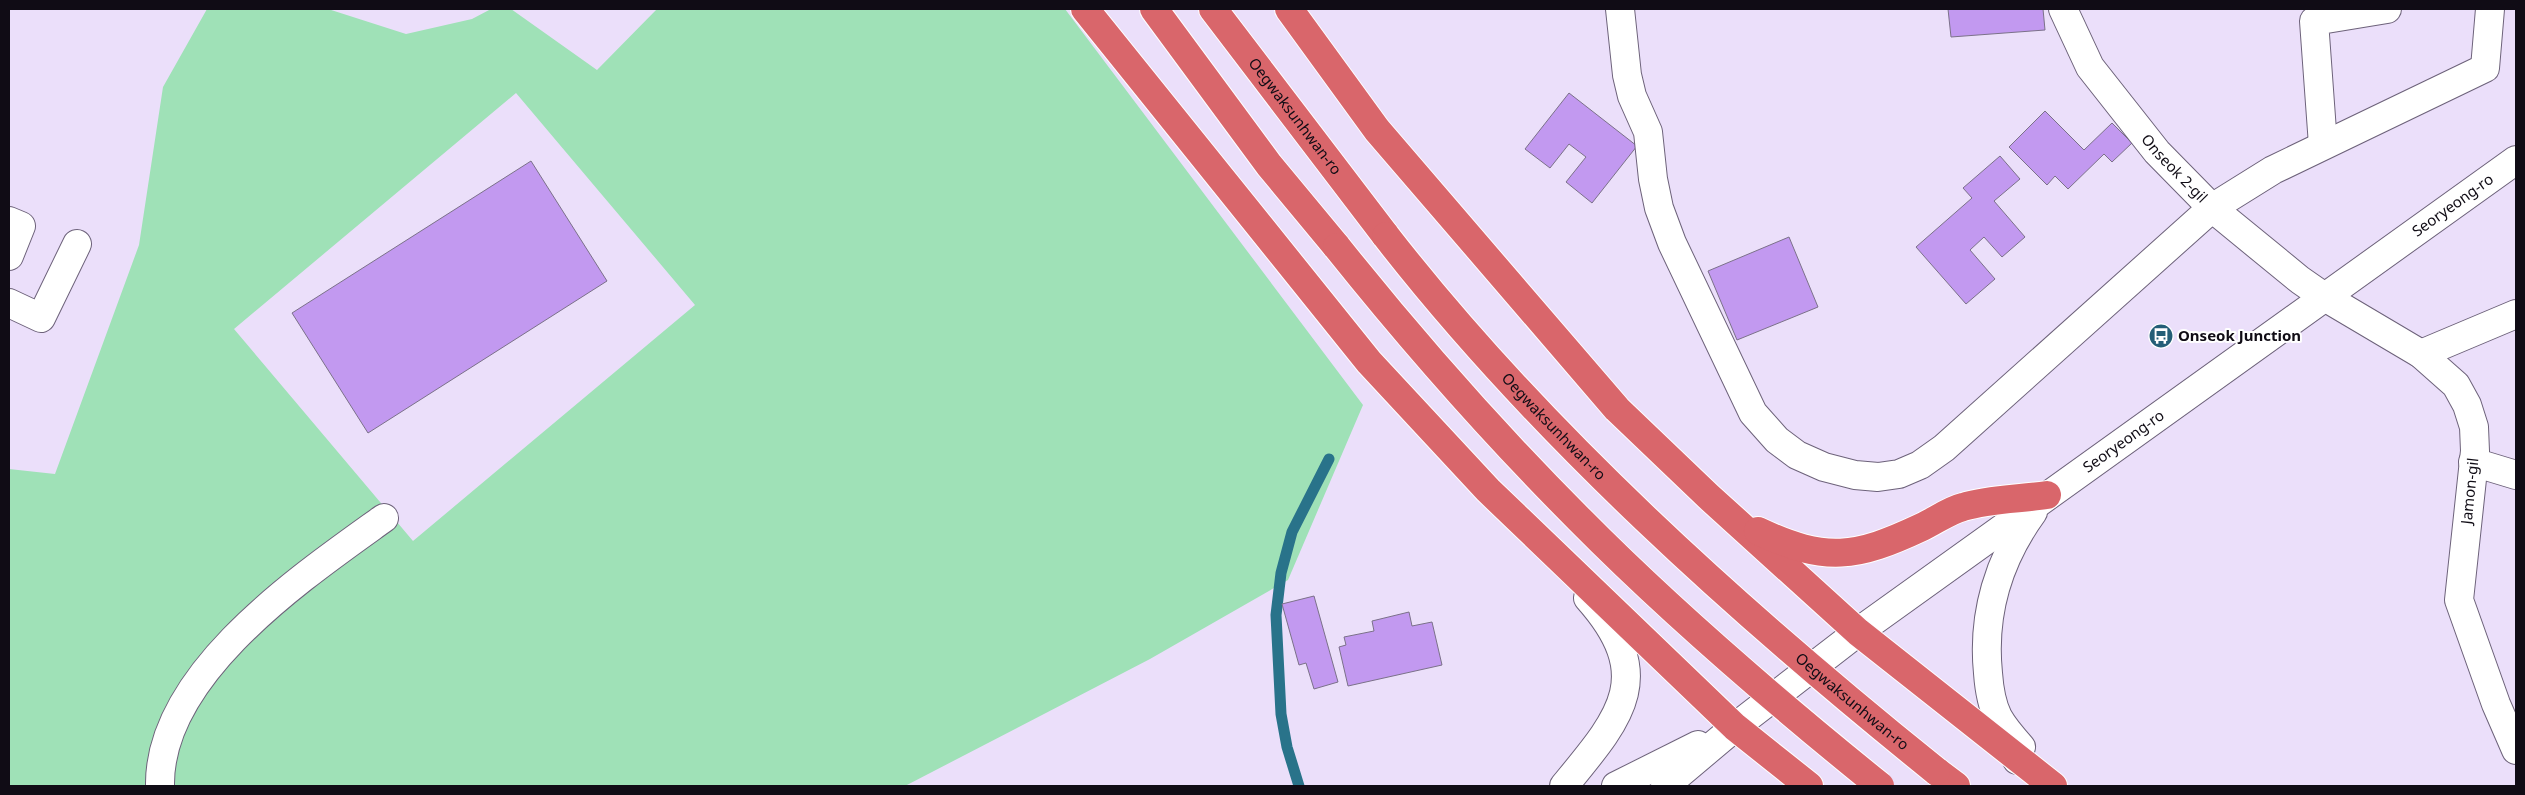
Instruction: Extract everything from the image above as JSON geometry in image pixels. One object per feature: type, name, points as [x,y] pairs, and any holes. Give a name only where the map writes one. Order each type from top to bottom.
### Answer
[{"type":"highway","points":[[1085,9],[1369,362],[1488,490],[1735,727],[1809,786]]},
{"type":"highway","points":[[1154,9],[1269,165],[1450,382],[1580,521],[1670,606],[1756,683],[1880,786]]},
{"type":"highway","name":"Oegwaksunhwan-ro","points":[[1213,9],[1416,274],[1477,344],[1565,438],[1638,510],[1796,654],[1946,779]]},
{"type":"highway","points":[[1289,9],[1377,130],[1617,409],[1732,519],[1858,632],[2017,760],[2053,786]]},
{"type":"highway","points":[[1732,519],[1791,546],[1832,554],[1872,548],[1898,538],[1963,507],[2047,495]]},
{"type":"street","points":[[1620,9],[1627,75],[1632,96],[1648,132],[1653,179],[1659,208],[1672,243],[1753,413],[1764,427],[1790,450],[1831,470],[1856,476],[1885,476],[1905,472],[1925,462],[1952,441],[2212,208],[2274,170],[2485,68],[2490,9]]},
{"type":"street","name":"Onseok 2-gil","points":[[2063,9],[2096,74],[2162,158],[2212,208],[2300,280],[2323,296]]},
{"type":"street","points":[[2323,145],[2314,21],[2387,9]]},
{"type":"street","name":"Seoryeong-ro","points":[[1665,786],[1735,727],[1858,632],[2323,296],[2516,160]]},
{"type":"street","points":[[9,221],[21,226],[9,256]]},
{"type":"street","points":[[9,303],[41,318],[77,244]]},
{"type":"street","name":"Jamon-gil","points":[[2323,296],[2421,354],[2456,385],[2468,405],[2474,427],[2473,462],[2459,600],[2496,704],[2516,750]]},
{"type":"street","points":[[2421,354],[2516,314]]},
{"type":"street","points":[[2473,462],[2516,475]]},
{"type":"street","points":[[2017,760],[2021,747],[2007,732],[1997,715],[1990,693],[1986,651],[1988,621],[1999,575],[2009,551],[2020,530],[2047,495]]},
{"type":"street","points":[[160,786],[162,759],[176,716],[192,689],[217,657],[298,580],[384,518]]},
{"type":"street","points":[[1564,786],[1601,743],[1612,726],[1624,695],[1626,679],[1623,652],[1605,616],[1588,597],[1590,587]]},
{"type":"street","name":"Seoryeong-ro","points":[[1616,786],[1735,727]]},
{"type":"green space","points":[[207,9],[328,9],[406,34],[472,19],[491,9],[511,9],[597,70],[657,9],[1065,9],[1363,405],[1288,580],[1150,659],[905,786],[9,786],[9,469],[55,474],[139,245],[163,87]],"holes":[[[516,93],[695,305],[413,541],[234,329]]]},
{"type":"building","points":[[1948,9],[2043,9],[2045,30],[1951,37]]},
{"type":"building","points":[[1569,93],[1637,146],[1592,203],[1566,182],[1586,157],[1569,144],[1550,168],[1525,149]]},
{"type":"building","points":[[2045,111],[2084,150],[2112,123],[2132,143],[2112,162],[2104,154],[2068,189],[2055,176],[2047,185],[2009,147]]},
{"type":"building","points":[[2000,156],[2020,179],[1994,201],[2025,237],[2002,257],[1984,237],[1970,250],[1995,279],[1966,304],[1916,247],[1972,198],[1963,188]]},
{"type":"building","points":[[531,161],[607,281],[368,433],[292,313]]},
{"type":"building","points":[[1789,237],[1818,307],[1737,340],[1708,271]]},
{"type":"building","points":[[1314,596],[1338,682],[1314,689],[1306,663],[1299,665],[1282,604]]},
{"type":"building","points":[[1409,612],[1412,626],[1432,622],[1442,665],[1348,686],[1339,647],[1346,645],[1344,637],[1374,631],[1372,621]]},
{"type":"waterway","points":[[1299,786],[1287,747],[1281,714],[1276,615],[1281,573],[1292,532],[1329,459]]},
{"type":"place","name":"Onseok Junction","points":[[2161,336]]}]
